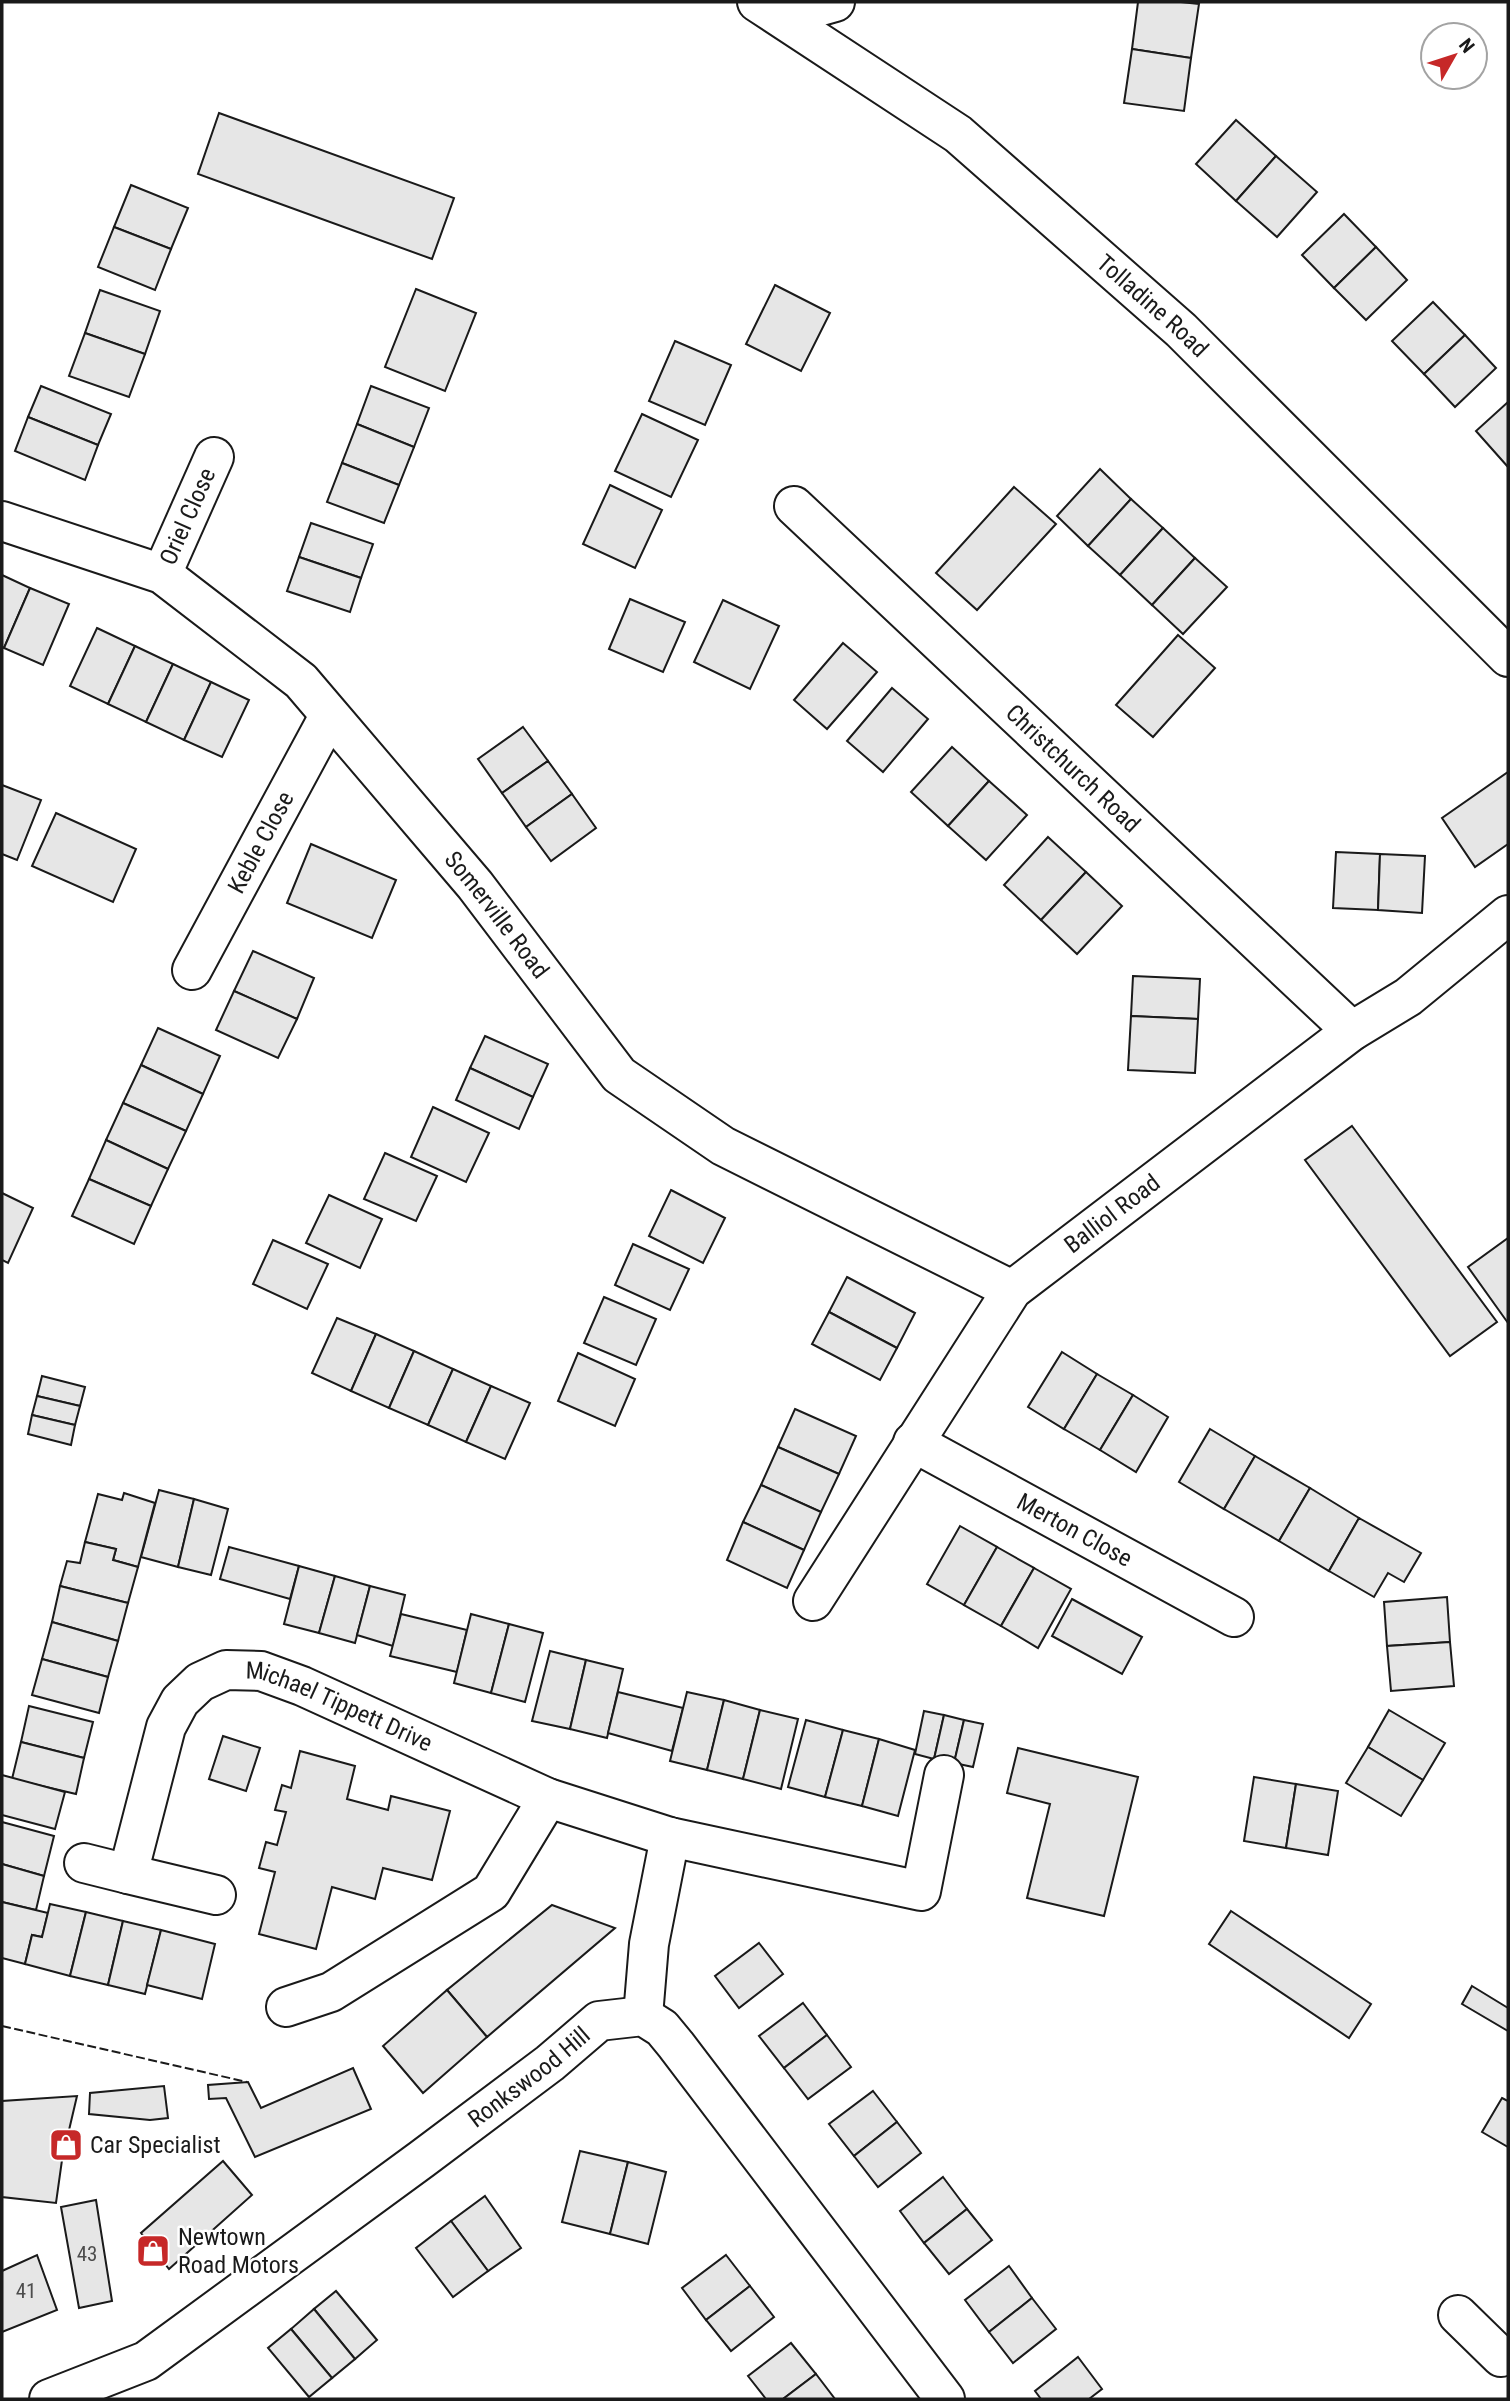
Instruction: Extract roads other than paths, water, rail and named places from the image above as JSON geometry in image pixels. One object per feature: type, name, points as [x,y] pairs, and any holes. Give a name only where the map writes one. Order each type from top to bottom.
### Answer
[{"type":"street","points":[[769,10],[835,2]]},
{"type":"street","name":"Tolladine Road","points":[[769,10],[969,142],[1181,331],[1508,657]]},
{"type":"street","name":"Oriel Close","points":[[162,575],[214,457]]},
{"type":"street","name":"Christchurch Road","points":[[794,506],[1352,1031]]},
{"type":"street","name":"Somerville Road","points":[[2,521],[162,575],[300,681],[475,886],[619,1075],[723,1146],[1013,1290]]},
{"type":"street","name":"Keble Close","points":[[192,970],[330,716]]},
{"type":"street","name":"Balliol Road","points":[[814,1601],[1013,1290],[1352,1031],[1408,997],[1508,915]]},
{"type":"street","name":"Merton Close","points":[[914,1442],[1234,1617]]},
{"type":"street","name":"Michael Tippett Drive","points":[[128,1874],[166,1727],[180,1701],[200,1682],[226,1670],[261,1671],[302,1686],[548,1798],[670,1837],[921,1891],[944,1775]]},
{"type":"street","points":[[286,2007],[331,1992],[491,1892],[548,1798]]},
{"type":"street","points":[[670,1837],[649,1944],[643,2016],[662,2028],[676,2045],[945,2399]]},
{"type":"street","points":[[84,1863],[216,1895]]},
{"type":"street","name":"Ronkswood Hill","points":[[49,2399],[146,2361],[550,2063],[599,2021],[643,2016]]},
{"type":"street","points":[[1458,2315],[1506,2356]]},
{"type":"place","name":"Car Specialist","points":[[66,2145]]},
{"type":"place","name":"Newtown Road Motors","points":[[153,2251]]}]
